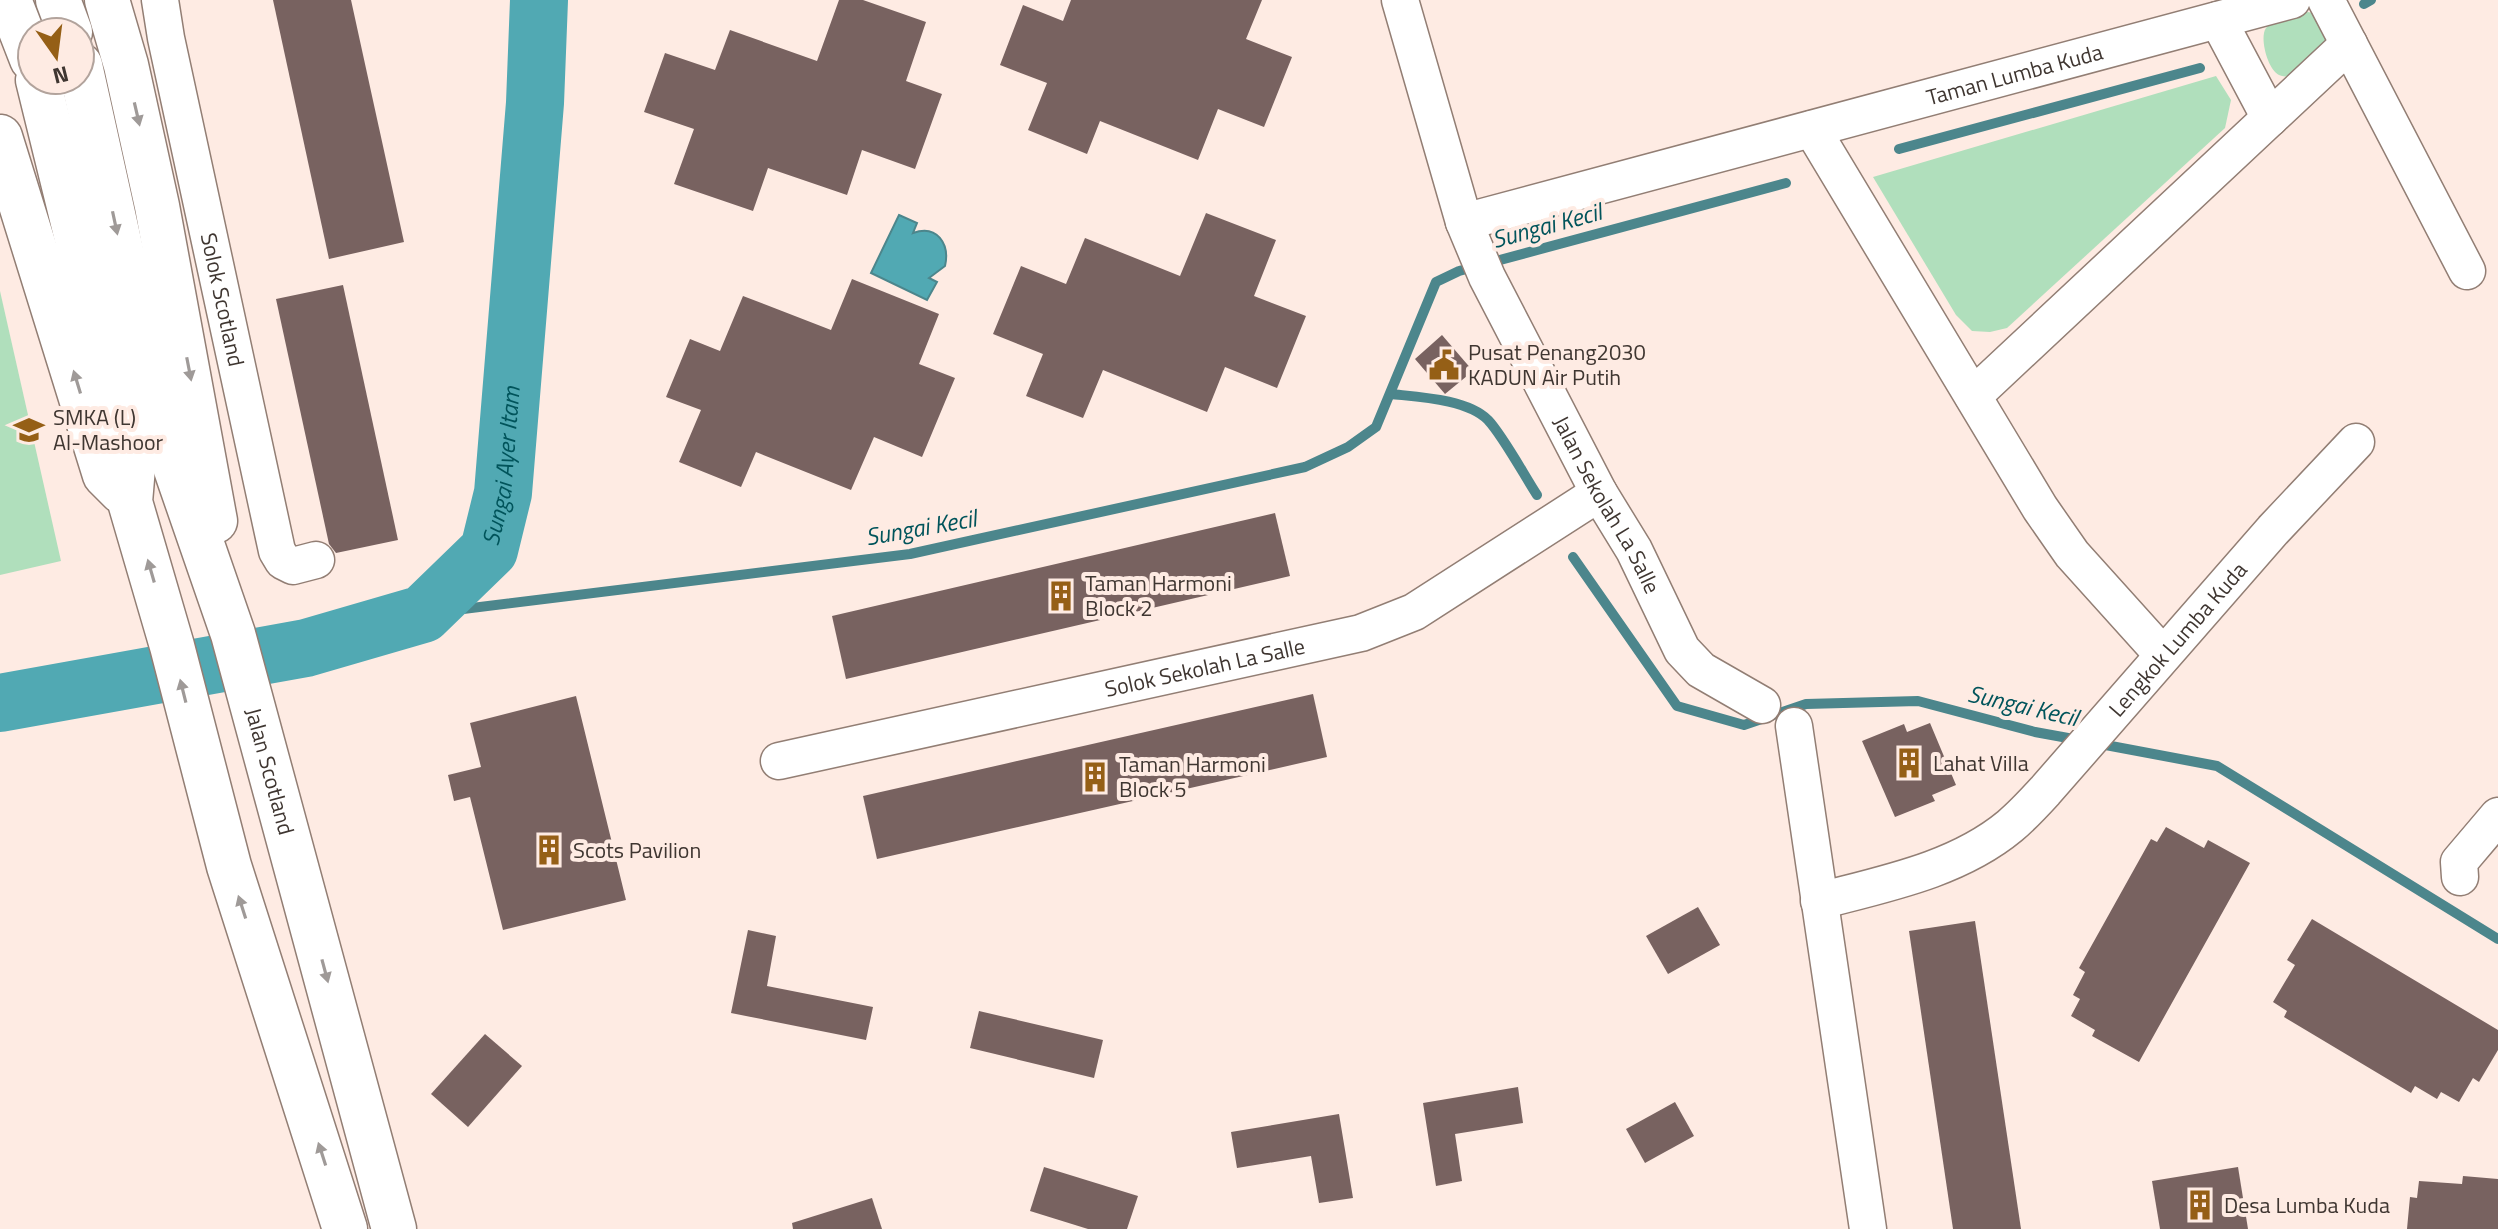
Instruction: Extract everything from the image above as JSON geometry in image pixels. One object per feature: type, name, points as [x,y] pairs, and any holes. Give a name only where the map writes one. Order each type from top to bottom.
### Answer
[{"type":"highway","points":[[113,19],[157,206],[203,445],[233,634]]},
{"type":"highway","points":[[43,96],[117,324]]},
{"type":"highway","points":[[84,96],[117,324],[133,467],[130,502],[172,646],[229,866],[345,1229]]},
{"type":"highway","points":[[0,137],[105,475],[130,502]]},
{"type":"highway","name":"Jalan Scotland","points":[[117,324],[170,452],[233,634],[394,1229]]},
{"type":"street","points":[[113,19],[144,0]]},
{"type":"street","name":"Solok Scotland","points":[[160,0],[277,551],[283,561],[293,566],[316,560]]},
{"type":"street","name":"Jalan Sekolah La Salle","points":[[1400,0],[1464,222],[1487,277],[1599,493],[1634,550],[1682,650],[1701,670],[1762,705]]},
{"type":"street","name":"Taman Lumba Kuda","points":[[1464,222],[2292,0]]},
{"type":"street","points":[[2326,0],[2467,271]]},
{"type":"street","points":[[2218,20],[2270,118]]},
{"type":"street","points":[[1973,396],[2349,44]]},
{"type":"street","points":[[1812,129],[2040,508],[2072,554],[2163,655]]},
{"type":"street","name":"Lengkok Lumba Kuda","points":[[1819,901],[1908,878],[1963,855],[2009,827],[2105,724],[2273,530],[2356,442]]},
{"type":"street","name":"Solok Sekolah La Salle","points":[[779,761],[1361,633],[1414,612],[1599,493]]},
{"type":"street","points":[[1794,726],[1868,1229]]},
{"type":"street","points":[[2460,877],[2459,862],[2498,816]]},
{"type":"green space","points":[[2308,12],[2322,15],[2330,42],[2292,77],[2279,75],[2271,67],[2266,53],[2266,28],[2280,18]]},
{"type":"green space","points":[[2216,76],[2231,100],[2225,128],[2007,328],[1990,332],[1972,331],[1956,315],[1873,177]]},
{"type":"green space","points":[[0,291],[61,561],[0,575]]},
{"type":"water","points":[[899,215],[917,223],[913,233],[929,231],[935,234],[945,250],[945,266],[929,278],[937,282],[927,300],[871,273]]},
{"type":"building","points":[[273,0],[351,0],[404,242],[329,259]]},
{"type":"building","points":[[839,0],[863,0],[926,22],[906,81],[942,94],[915,169],[862,150],[847,195],[768,168],[753,211],[674,184],[694,129],[644,112],[665,53],[715,70],[730,30],[817,61]]},
{"type":"building","points":[[1071,0],[1262,0],[1246,39],[1292,57],[1264,127],[1218,109],[1198,160],[1100,121],[1087,154],[1028,130],[1047,83],[1000,65],[1023,5],[1063,21]]},
{"type":"building","points":[[1206,213],[1276,240],[1254,296],[1306,316],[1277,388],[1225,367],[1207,412],[1103,370],[1083,418],[1026,396],[1043,354],[993,334],[1021,266],[1066,284],[1085,238],[1180,276]]},
{"type":"building","points":[[852,279],[939,314],[919,364],[955,378],[922,457],[874,437],[851,490],[756,452],[741,487],[679,462],[701,410],[666,397],[690,339],[720,351],[743,296],[831,330]]},
{"type":"building","points":[[343,285],[398,540],[336,553],[329,544],[276,299]]},
{"type":"building","name":"Pusat Penang2030 KADUN Air Putih","points":[[1442,335],[1473,371],[1445,394],[1415,359]]},
{"type":"building","name":"Taman Harmoni Block 2","points":[[1275,513],[1290,576],[846,679],[832,616]]},
{"type":"building","name":"Taman Harmoni Block 5","points":[[1313,694],[1327,757],[877,859],[863,796]]},
{"type":"building","name":"Scots Pavilion","points":[[576,696],[626,900],[503,930],[470,797],[454,801],[448,775],[481,767],[470,723]]},
{"type":"building","name":"Lahat Villa","points":[[1930,723],[1956,785],[1932,795],[1935,801],[1895,817],[1862,741],[1904,724],[1907,732]]},
{"type":"building","points":[[2166,827],[2204,848],[2208,840],[2250,863],[2139,1062],[2092,1036],[2095,1030],[2071,1016],[2080,999],[2073,995],[2085,972],[2079,968],[2151,839],[2157,842]]},
{"type":"building","points":[[1698,907],[1720,945],[1668,974],[1646,936]]},
{"type":"building","points":[[2312,919],[2498,1030],[2498,1050],[2479,1082],[2473,1078],[2459,1102],[2441,1092],[2437,1099],[2415,1086],[2411,1093],[2284,1017],[2287,1011],[2273,1002],[2295,965],[2287,960]]},
{"type":"building","points":[[1975,921],[2021,1229],[1953,1229],[1909,931]]},
{"type":"building","points":[[748,930],[776,936],[767,986],[873,1007],[866,1040],[731,1013]]},
{"type":"building","points":[[979,1011],[1103,1040],[1094,1078],[970,1048]]},
{"type":"building","points":[[485,1034],[522,1066],[468,1127],[431,1094]]},
{"type":"building","points":[[1518,1087],[1523,1123],[1455,1134],[1462,1181],[1436,1186],[1423,1103]]},
{"type":"building","points":[[1675,1102],[1694,1136],[1645,1163],[1626,1129]]},
{"type":"building","points":[[1339,1114],[1353,1198],[1319,1203],[1311,1156],[1237,1168],[1231,1132]]},
{"type":"building","points":[[1044,1167],[1138,1196],[1127,1229],[1088,1229],[1030,1211]]},
{"type":"building","name":"Desa Lumba Kuda","points":[[2238,1167],[2248,1229],[2160,1229],[2152,1181]]},
{"type":"building","points":[[2463,1176],[2498,1179],[2498,1229],[2407,1229],[2410,1197],[2417,1198],[2419,1181],[2462,1184]]},
{"type":"building","points":[[872,1198],[882,1229],[793,1229],[792,1223]]},
{"type":"waterway","name":"Sungai Ayer Itam","points":[[0,703],[306,648],[423,614],[489,550],[503,493],[535,103],[539,0]]},
{"type":"waterway","name":"Sungai Kecil","points":[[2364,4],[2371,0]]},
{"type":"waterway","name":"Sungai Kecil","points":[[1899,149],[2200,68]]},
{"type":"waterway","name":"Sungai Kecil","points":[[423,614],[910,554],[1305,467],[1348,447],[1376,427],[1436,282],[1459,271],[1786,183]]},
{"type":"waterway","name":"Sungai Kecil","points":[[1391,394],[1442,400],[1479,413],[1500,436],[1537,495]]},
{"type":"waterway","name":"Sungai Kecil","points":[[1573,557],[1677,706],[1744,725],[1806,704],[1918,701],[2035,732],[2079,740]]},
{"type":"waterway","name":"Sungai Kecil","points":[[2095,743],[2217,766],[2498,939]]},
{"type":"place","name":"Pusat Penang2030 KADUN Air Putih","points":[[1444,365]]},
{"type":"place","name":"SMKA (L) Al-Mashoor","points":[[29,430]]},
{"type":"place","name":"Taman Harmoni Block 2","points":[[1061,596]]},
{"type":"place","name":"Lahat Villa","points":[[1909,763]]},
{"type":"place","name":"Taman Harmoni Block 5","points":[[1095,777]]},
{"type":"place","name":"Scots Pavilion","points":[[549,850]]},
{"type":"place","name":"Desa Lumba Kuda","points":[[2200,1205]]}]
